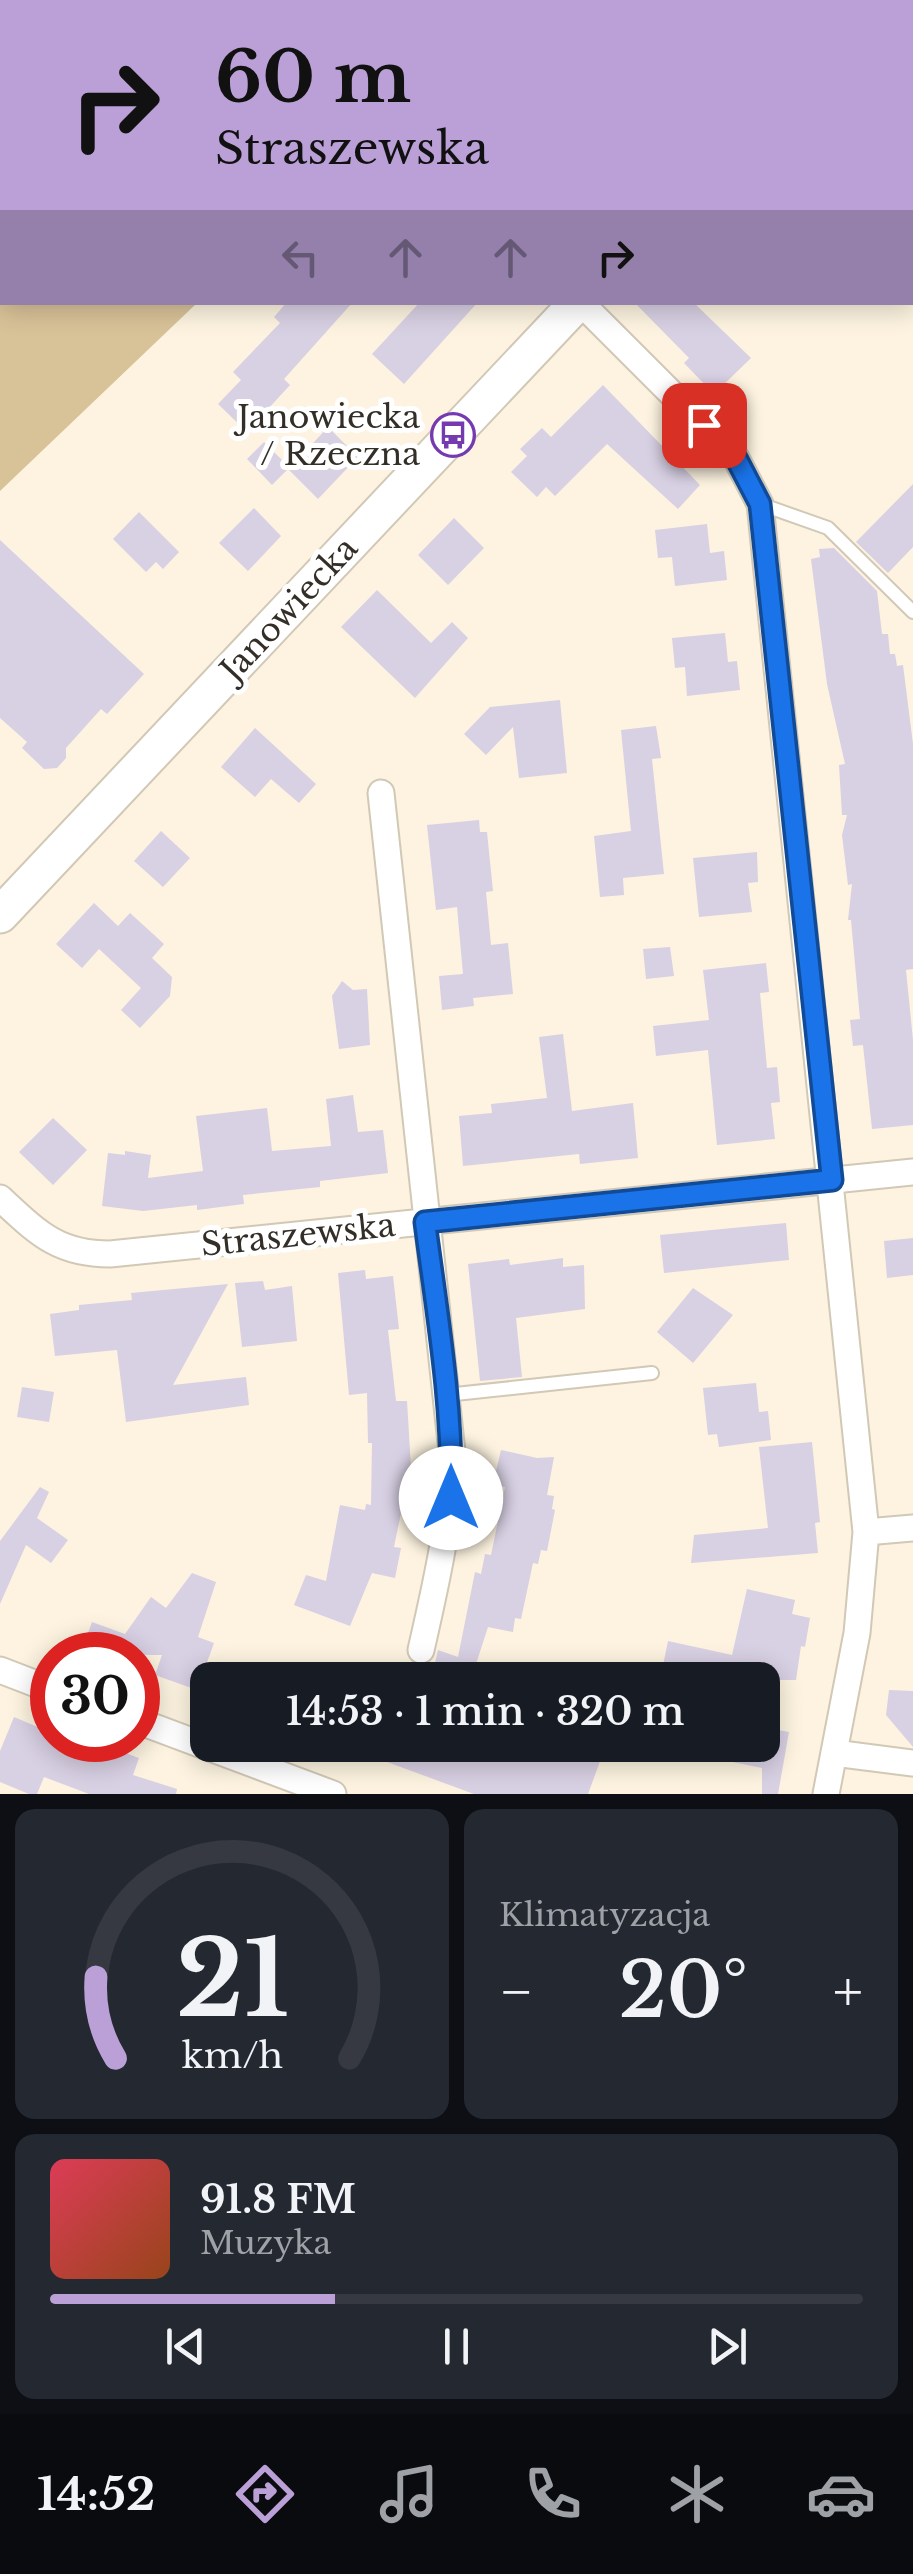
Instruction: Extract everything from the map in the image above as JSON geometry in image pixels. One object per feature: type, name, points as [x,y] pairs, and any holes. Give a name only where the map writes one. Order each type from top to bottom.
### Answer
[{"type":"street","name":"Janowiecka","points":[[0,915],[576,305]]},
{"type":"street","points":[[582,305],[736,458],[760,504],[866,1532],[857,1633],[826,1794]]},
{"type":"street","points":[[382,793],[452,1452],[451,1498],[442,1556],[421,1650]]},
{"type":"street","name":"Straszewska","points":[[0,1198],[50,1242],[93,1254],[913,1172]]},
{"type":"street","points":[[866,1532],[913,1528]]},
{"type":"street","points":[[0,1670],[30,1682]]},
{"type":"street","points":[[160,1729],[333,1794]]},
{"type":"street","points":[[834,1753],[913,1763]]},
{"type":"lane","points":[[760,504],[828,528],[913,612]]},
{"type":"lane","points":[[446,1395],[652,1373]]},
{"type":"shaded area","points":[[0,305],[195,305],[0,491]]},
{"type":"building","points":[[284,305],[350,305],[284,379],[290,385],[247,432],[218,404],[241,380],[233,372],[280,323],[274,317]]},
{"type":"building","points":[[417,305],[475,305],[404,384],[372,354]]},
{"type":"building","points":[[637,305],[696,305],[751,358],[714,394],[684,363],[689,358]]},
{"type":"building","points":[[603,385],[700,485],[678,509],[607,444],[555,496],[546,487],[537,497],[511,472],[527,456],[520,449],[542,428],[551,437]]},
{"type":"building","points":[[328,427],[358,457],[318,499],[288,469],[272,485],[247,459],[264,442],[290,468]]},
{"type":"building","points":[[913,484],[913,547],[888,573],[856,542]]},
{"type":"building","points":[[254,508],[281,536],[248,571],[219,543]]},
{"type":"building","points":[[139,512],[179,552],[163,569],[156,562],[146,572],[113,539]]},
{"type":"building","points":[[454,518],[484,548],[448,585],[418,555]]},
{"type":"building","points":[[707,524],[710,553],[724,551],[727,580],[675,586],[672,557],[658,558],[655,530]]},
{"type":"building","points":[[0,540],[144,674],[107,714],[101,709],[66,748],[66,758],[57,768],[44,769],[22,748],[27,742],[0,718]]},
{"type":"building","points":[[834,548],[877,591],[882,634],[888,634],[890,654],[895,654],[897,666],[903,665],[913,744],[913,969],[906,970],[913,1040],[913,1125],[872,1129],[863,1045],[853,1046],[850,1020],[860,1019],[848,920],[852,884],[848,885],[842,835],[847,815],[842,815],[839,765],[845,764],[827,684],[811,559],[820,557],[819,549]]},
{"type":"building","points":[[377,590],[431,643],[452,622],[468,638],[415,698],[341,627]]},
{"type":"building","points":[[725,633],[728,662],[737,661],[740,690],[687,696],[685,667],[675,668],[672,638]]},
{"type":"building","points":[[560,700],[567,773],[519,778],[513,727],[486,755],[464,734],[490,707]]},
{"type":"building","points":[[656,726],[661,758],[652,759],[664,874],[623,878],[624,895],[600,897],[594,836],[631,831],[621,730]]},
{"type":"building","points":[[255,728],[316,784],[299,803],[271,779],[255,797],[221,767]]},
{"type":"building","points":[[479,820],[480,832],[487,832],[493,891],[486,892],[491,945],[508,943],[513,994],[473,998],[474,1006],[442,1010],[439,976],[463,974],[457,907],[436,910],[427,825]]},
{"type":"building","points":[[161,831],[190,858],[163,887],[134,861]]},
{"type":"building","points":[[757,852],[758,882],[748,883],[752,912],[699,917],[693,858]]},
{"type":"building","points":[[94,903],[118,926],[130,913],[164,944],[152,958],[172,977],[170,996],[140,1028],[121,1010],[141,988],[99,949],[82,968],[56,944]]},
{"type":"building","points":[[670,947],[674,976],[646,979],[643,949]]},
{"type":"building","points":[[766,963],[769,992],[760,993],[767,1068],[777,1067],[780,1102],[771,1103],[775,1139],[717,1145],[708,1050],[656,1056],[653,1026],[709,1020],[703,970]]},
{"type":"building","points":[[342,981],[353,990],[367,989],[370,1045],[339,1049],[332,996]]},
{"type":"building","points":[[563,1034],[572,1111],[633,1103],[638,1158],[580,1164],[579,1154],[463,1166],[459,1116],[492,1113],[491,1104],[547,1098],[539,1037]]},
{"type":"building","points":[[353,1095],[358,1132],[383,1130],[388,1173],[320,1181],[320,1187],[243,1195],[244,1204],[197,1210],[197,1205],[143,1211],[102,1206],[108,1153],[151,1155],[148,1178],[203,1171],[196,1116],[267,1108],[272,1151],[331,1146],[326,1099]]},
{"type":"building","points":[[53,1118],[87,1150],[53,1185],[19,1152]]},
{"type":"building","points":[[786,1223],[789,1260],[664,1273],[660,1235]]},
{"type":"building","points":[[913,1238],[913,1275],[887,1278],[884,1241]]},
{"type":"building","points":[[563,1258],[563,1267],[584,1265],[585,1309],[516,1318],[522,1377],[480,1381],[468,1264],[509,1259],[510,1265]]},
{"type":"building","points":[[365,1270],[366,1279],[393,1276],[399,1329],[388,1330],[396,1401],[407,1401],[412,1484],[407,1484],[394,1547],[401,1548],[395,1578],[372,1573],[350,1626],[294,1605],[306,1575],[326,1581],[340,1505],[365,1510],[366,1504],[371,1505],[372,1443],[368,1443],[367,1393],[349,1395],[338,1273]]},
{"type":"building","points":[[263,1281],[265,1290],[292,1286],[297,1341],[242,1347],[235,1283]]},
{"type":"building","points":[[228,1284],[173,1385],[246,1377],[249,1405],[126,1422],[117,1350],[55,1356],[50,1314],[79,1310],[79,1305],[132,1300],[131,1293]]},
{"type":"building","points":[[693,1288],[733,1315],[693,1363],[657,1332]]},
{"type":"building","points":[[756,1383],[759,1412],[768,1411],[771,1440],[719,1447],[717,1434],[708,1435],[703,1388]]},
{"type":"building","points":[[22,1387],[54,1392],[49,1422],[17,1417]]},
{"type":"building","points":[[812,1442],[820,1522],[815,1523],[818,1553],[691,1563],[694,1535],[768,1528],[759,1447]]},
{"type":"building","points":[[501,1450],[537,1458],[554,1457],[547,1495],[554,1496],[555,1510],[547,1551],[541,1550],[538,1564],[533,1563],[521,1619],[515,1618],[513,1632],[488,1627],[477,1662],[435,1662],[438,1650],[458,1657],[475,1572],[481,1574],[485,1554],[491,1555],[505,1487],[493,1484]]},
{"type":"building","points":[[40,1487],[49,1492],[37,1518],[68,1540],[51,1563],[26,1545],[0,1604],[0,1541]]},
{"type":"building","points":[[192,1573],[216,1582],[198,1637],[214,1643],[207,1662],[190,1662],[190,1688],[160,1677],[160,1632],[126,1632],[151,1597],[166,1608]]},
{"type":"building","points":[[747,1589],[795,1600],[792,1614],[810,1618],[796,1680],[780,1680],[780,1662],[664,1662],[668,1641],[732,1655]]},
{"type":"building","points":[[92,1622],[120,1632],[88,1632]]},
{"type":"building","points":[[889,1690],[913,1691],[913,1747],[886,1715]]},
{"type":"building","points":[[14,1717],[30,1724],[30,1762],[138,1762],[133,1775],[177,1789],[176,1794],[89,1794],[44,1777],[37,1794],[29,1794],[0,1782],[0,1751]]},
{"type":"building","points":[[780,1730],[789,1732],[778,1794],[762,1794],[762,1768],[733,1762],[780,1762]]},
{"type":"building","points":[[387,1762],[600,1762],[588,1794],[474,1794]]},
{"type":"place","name":"Janowiecka / Rzeczna","points":[[453,435]]},
{"type":"route","points":[[451,1498],[452,1452],[425,1222],[832,1180],[760,504],[736,458],[704,425]]}]
